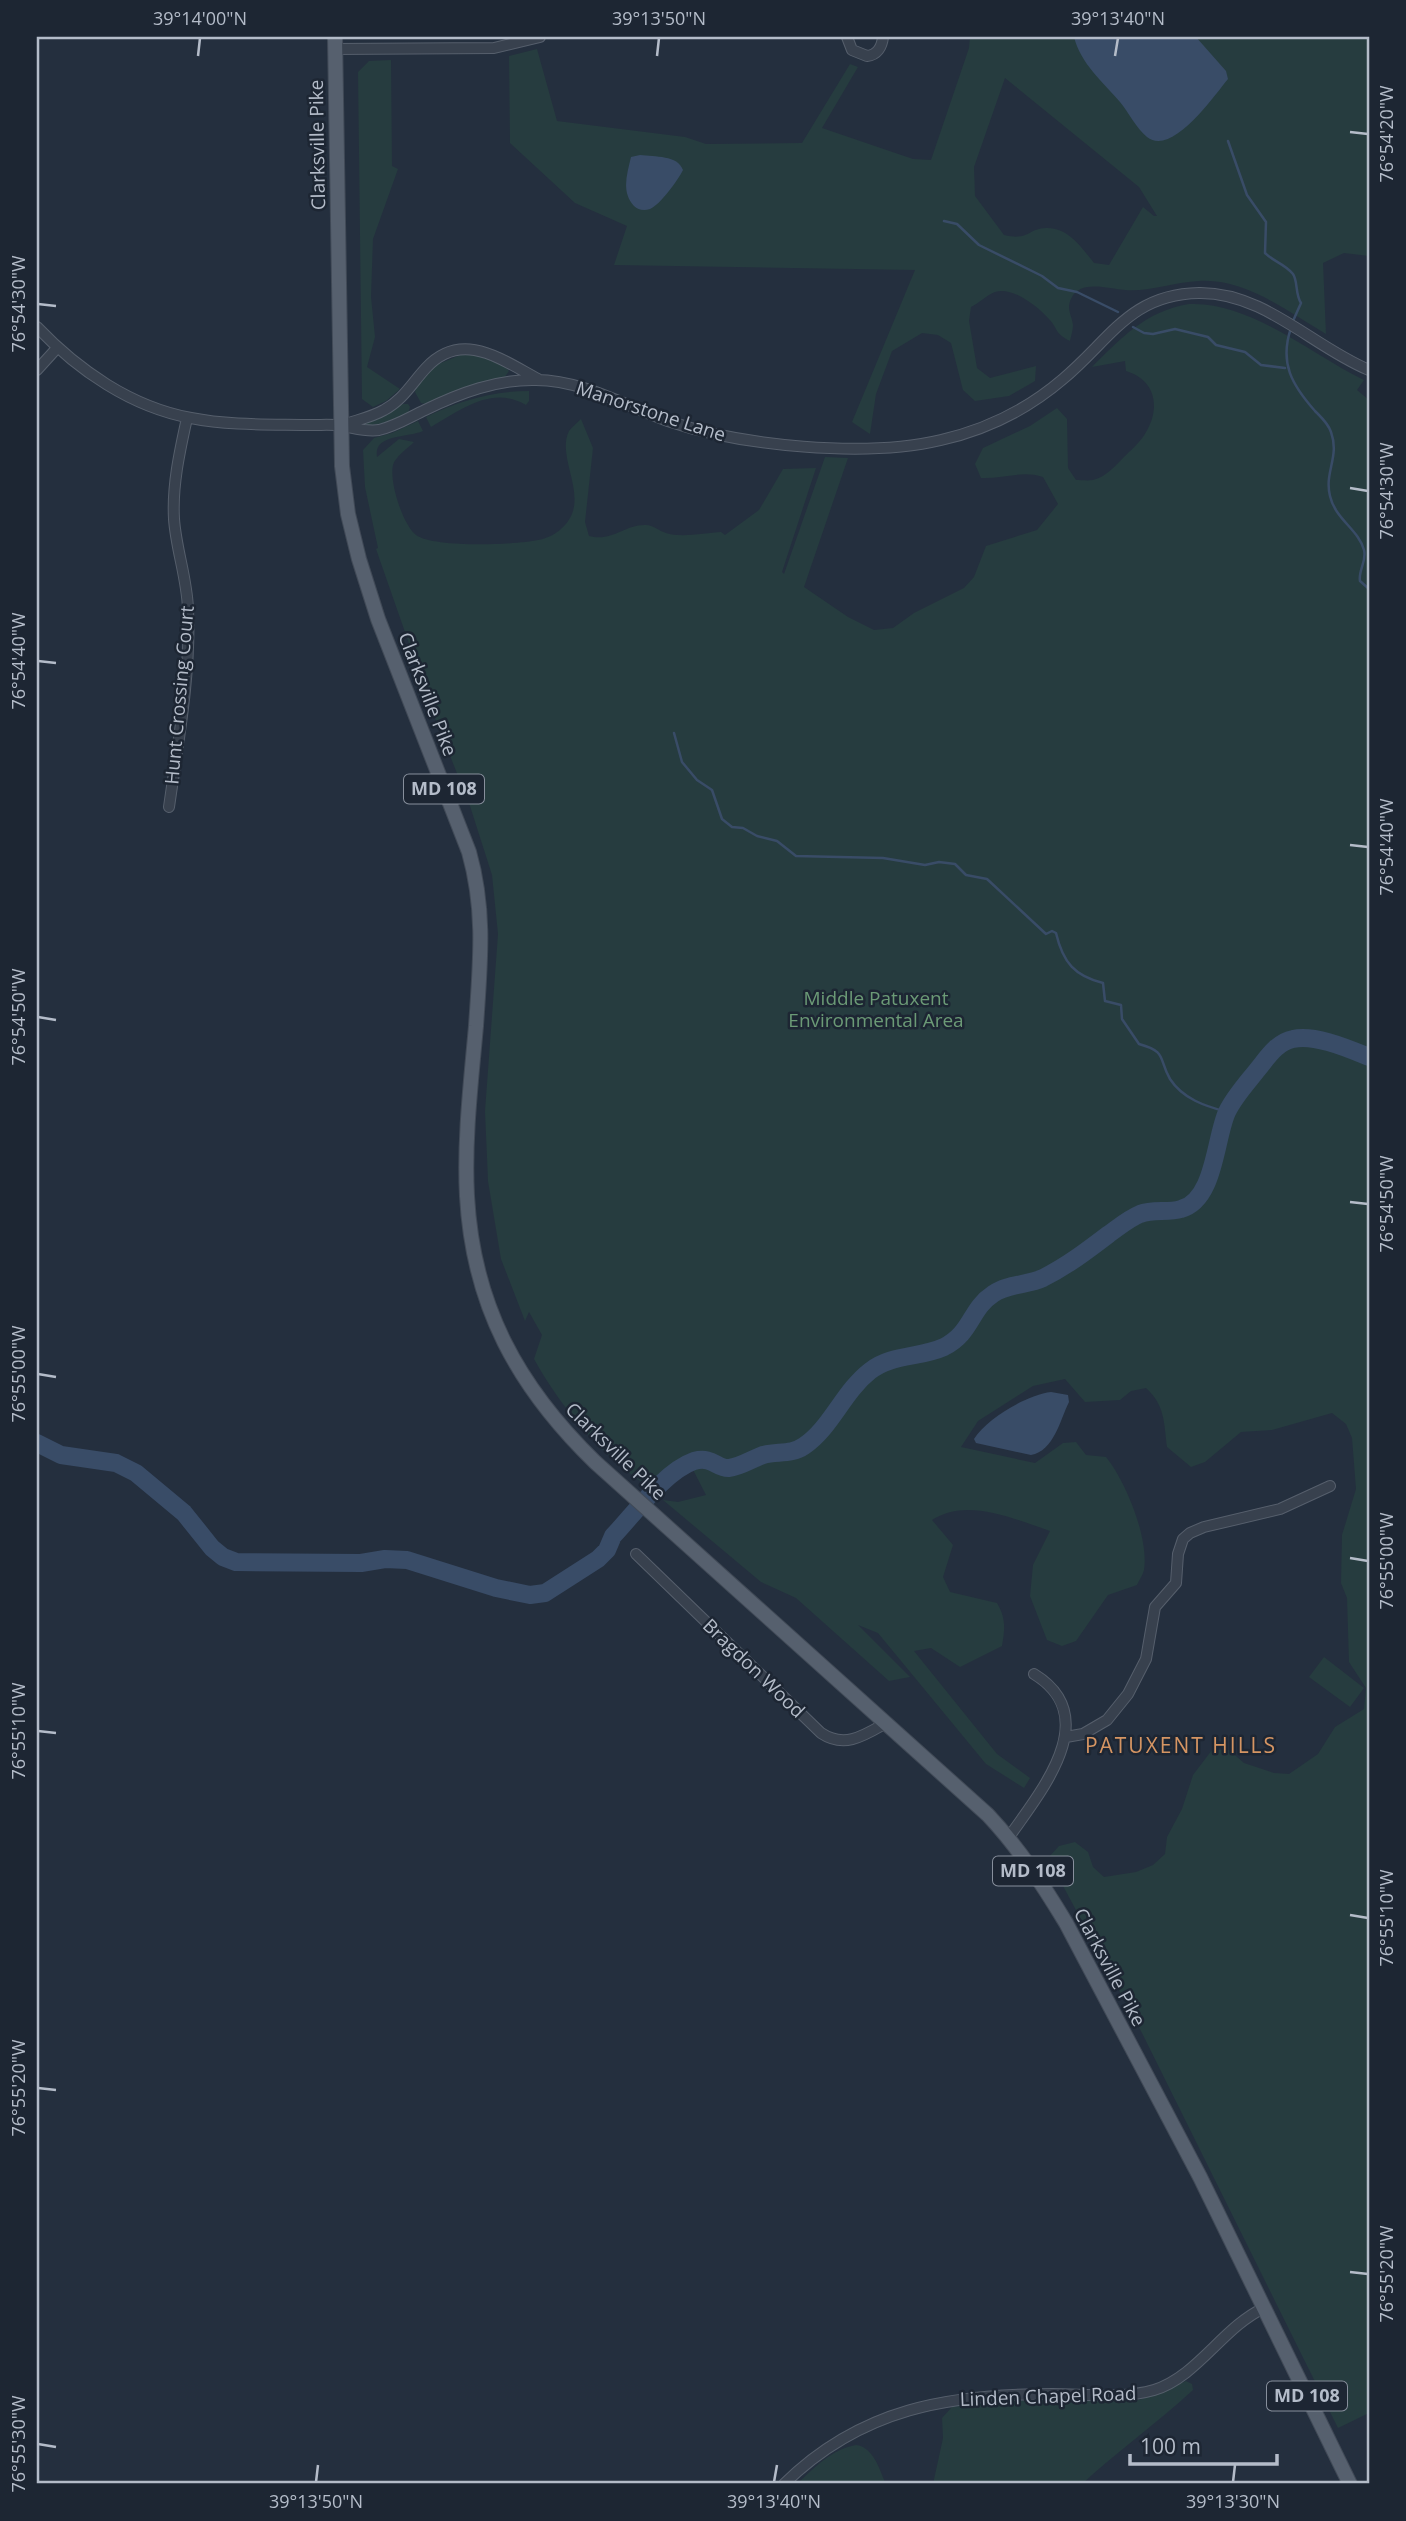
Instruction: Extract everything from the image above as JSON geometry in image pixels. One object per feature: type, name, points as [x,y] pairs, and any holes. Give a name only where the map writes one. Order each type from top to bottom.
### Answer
[{"type":"main road","name":"Clarksville Pike","points":[[335,43],[344,491],[359,559],[378,619],[469,852],[476,878],[482,925],[481,961],[466,1174],[469,1219],[477,1265],[495,1323],[531,1389],[566,1434],[1009,1837],[1048,1892],[1066,1923],[1200,2177],[1350,2484]]},
{"type":"street","points":[[335,43],[494,48],[540,37]]},
{"type":"street","points":[[847,37],[852,50],[867,56],[881,47],[883,37]]},
{"type":"street","name":"Manorstone Lane","points":[[341,425],[385,410],[407,393],[435,360],[468,349],[490,353],[538,379],[584,389],[666,421],[723,436],[810,446],[860,448],[938,441],[979,429],[1023,408],[1061,381],[1133,311],[1166,297],[1197,293],[1223,295],[1248,303],[1369,370]]},
{"type":"street","points":[[37,327],[57,348],[126,396],[187,418],[225,422],[341,425]]},
{"type":"street","points":[[37,370],[57,348]]},
{"type":"street","name":"Manorstone Lane","points":[[341,425],[366,431],[378,430],[474,389],[538,379]]},
{"type":"street","name":"Hunt Crossing Court","points":[[169,807],[180,729],[188,630],[187,593],[176,536],[174,502],[187,418]]},
{"type":"street","points":[[1066,1737],[1083,1734],[1107,1720],[1128,1694],[1146,1659],[1155,1607],[1176,1583],[1178,1554],[1183,1539],[1189,1533],[1280,1509],[1330,1486]]},
{"type":"street","name":"Bragdon Wood","points":[[636,1554],[828,1738],[847,1741],[858,1739],[886,1723]]},
{"type":"street","points":[[1009,1837],[1054,1769],[1066,1737],[1065,1716],[1058,1695],[1047,1682],[1034,1674]]},
{"type":"street","name":"Linden Chapel Road","points":[[784,2484],[814,2458],[875,2422],[931,2403],[999,2394],[1122,2394],[1155,2390],[1182,2375],[1242,2320],[1264,2308]]},
{"type":"green space","points":[[970,37],[1369,37],[1369,256],[1344,253],[1323,263],[1326,334],[1250,291],[1233,285],[1199,281],[1134,290],[1095,287],[1081,289],[1075,293],[1070,303],[1073,325],[1070,341],[1058,333],[1043,313],[1024,298],[1009,292],[995,292],[971,307],[969,321],[977,368],[990,378],[1036,366],[1035,381],[1009,396],[975,401],[963,390],[951,343],[938,335],[922,333],[892,351],[876,394],[870,434],[852,422],[915,270],[614,265],[627,226],[575,203],[510,143],[509,56],[537,49],[557,121],[685,137],[706,144],[802,143],[850,64],[858,67],[822,128],[913,159],[931,160],[969,48]],"holes":[[[1005,78],[1139,187],[1157,216],[1143,207],[1109,265],[1094,263],[1074,240],[1061,231],[1046,228],[1018,237],[1004,235],[975,196],[974,167]]]},
{"type":"green space","points":[[391,60],[392,166],[398,169],[373,239],[371,297],[375,337],[367,367],[400,389],[386,401],[373,407],[362,399],[358,72],[369,61]]},
{"type":"green space","name":"Middle Patuxent Environmental Area","points":[[1189,304],[1212,305],[1234,311],[1279,331],[1364,380],[1357,390],[1369,400],[1369,2413],[1338,2428],[1142,2033],[1048,1858],[1059,1846],[1075,1842],[1088,1852],[1093,1867],[1104,1877],[1136,1872],[1153,1865],[1165,1854],[1167,1837],[1182,1809],[1193,1775],[1212,1750],[1229,1750],[1244,1763],[1274,1773],[1289,1774],[1318,1754],[1335,1727],[1364,1709],[1366,1688],[1349,1662],[1347,1598],[1341,1583],[1342,1535],[1356,1489],[1352,1438],[1346,1424],[1332,1413],[1272,1430],[1241,1432],[1205,1462],[1191,1467],[1167,1447],[1160,1408],[1146,1388],[1131,1391],[1120,1400],[1085,1402],[1065,1379],[1033,1386],[978,1421],[961,1447],[1035,1463],[1063,1443],[1076,1442],[1086,1455],[1106,1457],[1128,1495],[1139,1527],[1145,1557],[1144,1570],[1137,1585],[1108,1595],[1076,1641],[1062,1646],[1047,1640],[1030,1596],[1033,1565],[1050,1531],[1006,1516],[975,1510],[946,1513],[932,1520],[953,1545],[943,1577],[950,1592],[997,1603],[1003,1619],[1003,1640],[1002,1646],[960,1667],[931,1648],[914,1651],[997,1754],[1030,1778],[1024,1788],[986,1764],[878,1633],[858,1625],[910,1677],[889,1681],[796,1598],[761,1582],[663,1500],[678,1502],[706,1495],[689,1462],[660,1479],[640,1481],[594,1441],[555,1394],[534,1359],[542,1335],[529,1312],[525,1321],[501,1259],[488,1181],[485,1111],[498,934],[492,875],[470,806],[435,718],[376,549],[378,548],[365,487],[363,450],[374,438],[418,421],[423,431],[380,444],[377,457],[399,439],[414,442],[394,462],[392,472],[395,492],[411,530],[425,539],[439,542],[527,542],[544,539],[560,530],[571,517],[574,505],[566,442],[569,431],[581,419],[593,448],[585,522],[589,536],[605,537],[639,525],[651,526],[672,534],[721,532],[725,535],[759,510],[783,469],[816,468],[782,572],[784,574],[825,457],[848,458],[804,587],[848,617],[874,630],[893,628],[914,613],[964,588],[974,577],[986,546],[1037,530],[1058,504],[1043,477],[1028,474],[981,478],[975,464],[983,448],[1030,426],[1057,408],[1067,419],[1068,468],[1076,480],[1098,479],[1139,442],[1152,417],[1154,407],[1150,389],[1137,376],[1126,371],[1125,361],[1092,367],[1124,336],[1147,319]]},
{"type":"green space","points":[[463,354],[494,360],[509,371],[504,378],[462,388],[426,404],[421,403],[415,392],[416,388],[436,365]]},
{"type":"green space","points":[[529,391],[526,405],[501,398],[489,399],[465,407],[431,427],[426,417],[476,398]]},
{"type":"green space","points":[[403,404],[410,407],[408,413],[388,422],[363,427],[363,423],[381,417]]},
{"type":"green space","points":[[1324,1657],[1364,1688],[1350,1707],[1309,1677]]},
{"type":"green space","points":[[1186,2381],[1192,2384],[1193,2390],[1082,2484],[933,2484],[943,2438],[942,2418],[952,2407],[995,2401],[1139,2400]]},
{"type":"green space","points":[[856,2445],[871,2454],[885,2482],[889,2484],[797,2484],[831,2455]]},
{"type":"water","points":[[1074,37],[1196,37],[1226,71],[1228,79],[1192,122],[1168,139],[1157,141],[1143,133],[1093,72],[1077,47]]},
{"type":"water","points":[[640,155],[671,159],[683,170],[664,198],[646,210],[634,206],[626,189],[631,157]]},
{"type":"water","points":[[1051,1392],[1068,1395],[1069,1402],[1055,1434],[1045,1448],[1031,1455],[976,1443],[974,1439],[980,1431],[1008,1409]]},
{"type":"waterway","points":[[1228,141],[1247,195],[1266,222],[1265,253],[1295,277],[1301,303],[1293,321]]},
{"type":"waterway","points":[[944,221],[957,224],[979,245],[1042,276],[1058,288],[1077,292],[1118,312]]},
{"type":"waterway","points":[[1133,327],[1144,333],[1153,334],[1175,329],[1208,337],[1216,345],[1245,352],[1261,365],[1285,368]]},
{"type":"waterway","points":[[1291,328],[1286,352],[1287,363],[1294,383],[1331,432],[1334,449],[1329,479],[1330,496],[1364,550],[1360,581],[1369,589]]},
{"type":"waterway","points":[[674,733],[682,762],[697,780],[712,790],[722,819],[732,827],[743,828],[757,836],[777,841],[796,856],[883,858],[925,865],[939,862],[955,864],[966,875],[987,879],[1046,934],[1052,931],[1056,933],[1062,952],[1072,967],[1103,983],[1105,1001],[1121,1005],[1122,1019],[1139,1044],[1158,1053],[1170,1079],[1181,1092],[1195,1101],[1227,1112]]},
{"type":"waterway","points":[[37,1443],[61,1455],[116,1463],[136,1473],[184,1513],[212,1548],[223,1557],[236,1562],[361,1563],[385,1559],[407,1560],[496,1588],[530,1595],[545,1593],[598,1559],[607,1550],[613,1536],[650,1494],[683,1466],[700,1460],[729,1468],[763,1455],[799,1449],[822,1430],[852,1389],[870,1371],[896,1359],[944,1347],[960,1335],[985,1300],[993,1294],[1052,1273],[1140,1214],[1181,1209],[1192,1203],[1201,1194],[1207,1181],[1230,1106],[1269,1055],[1282,1043],[1293,1039],[1311,1039],[1332,1043],[1369,1057]]},
{"type":"district","name":"PATUXENT HILLS","points":[[1181,1746]]}]
